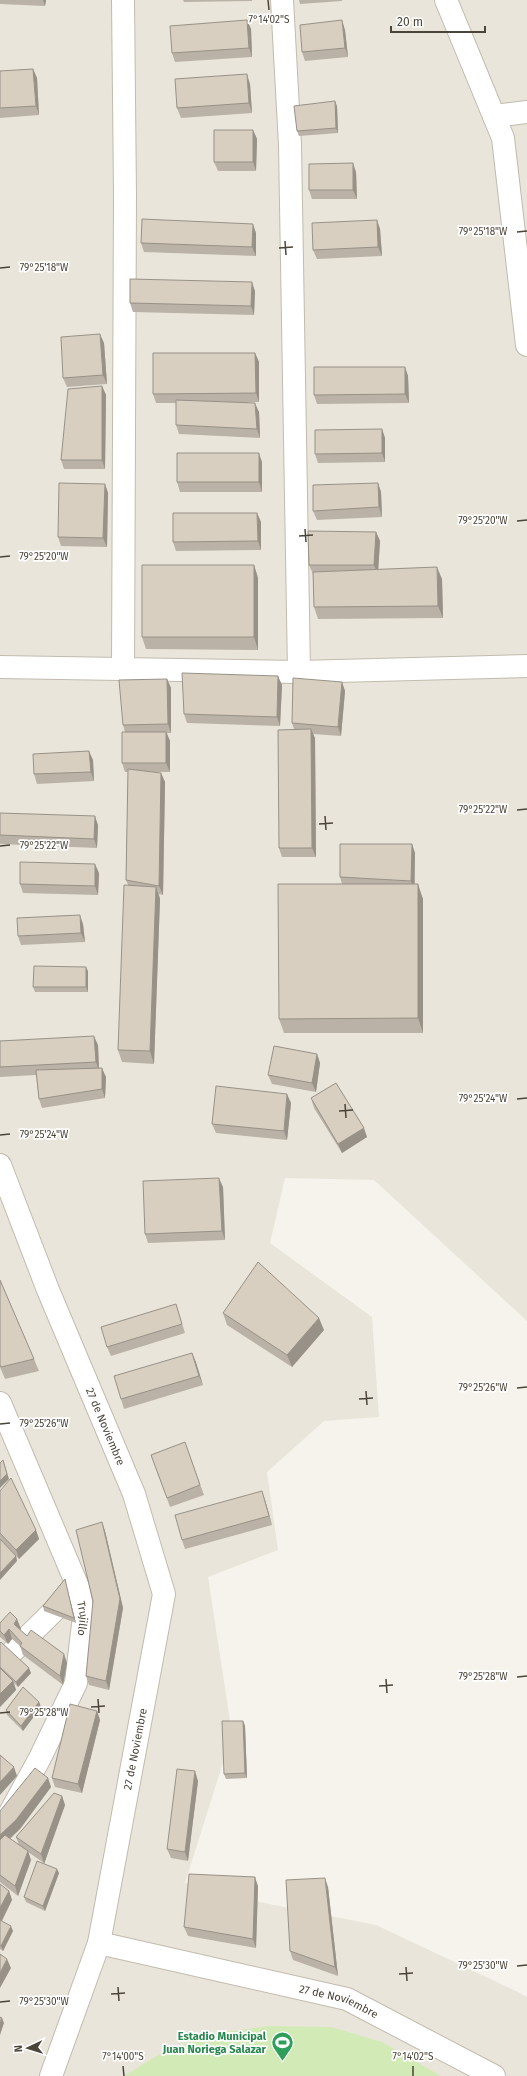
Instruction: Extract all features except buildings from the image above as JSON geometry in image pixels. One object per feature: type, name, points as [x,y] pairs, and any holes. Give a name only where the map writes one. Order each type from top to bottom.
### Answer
[{"type":"street","points":[[122,0],[125,195],[123,669]]},
{"type":"street","points":[[282,0],[290,145],[299,672]]},
{"type":"street","points":[[453,3],[503,138],[527,345]]},
{"type":"street","points":[[494,116],[527,112]]},
{"type":"street","points":[[0,667],[299,672],[527,666]]},
{"type":"street","name":"27 de Noviembre","points":[[0,1165],[48,1290],[134,1494],[164,1594],[99,1942],[347,1999],[494,2076]]},
{"type":"street","name":"Trujillo","points":[[0,1403],[78,1587],[84,1616],[76,1684],[40,1758],[0,1831]]},
{"type":"street","points":[[0,1664],[78,1587]]},
{"type":"street","points":[[50,2076],[99,1942]]},
{"type":"shaded area","points":[[0,0],[527,0],[527,1321],[374,1180],[285,1178],[270,1243],[372,1317],[379,1417],[324,1421],[267,1472],[278,1550],[208,1577],[232,1734],[185,1883],[244,1899],[376,1925],[527,1997],[527,2076],[0,2076]]},
{"type":"green space","name":"Estadio Municipal Juan Noriega Salazar","points":[[269,2026],[331,2027],[382,2042],[441,2076],[124,2076],[165,2051],[217,2033]]},
{"type":"place","name":"Estadio Municipal Juan Noriega Salazar","points":[[282,2062]]}]
